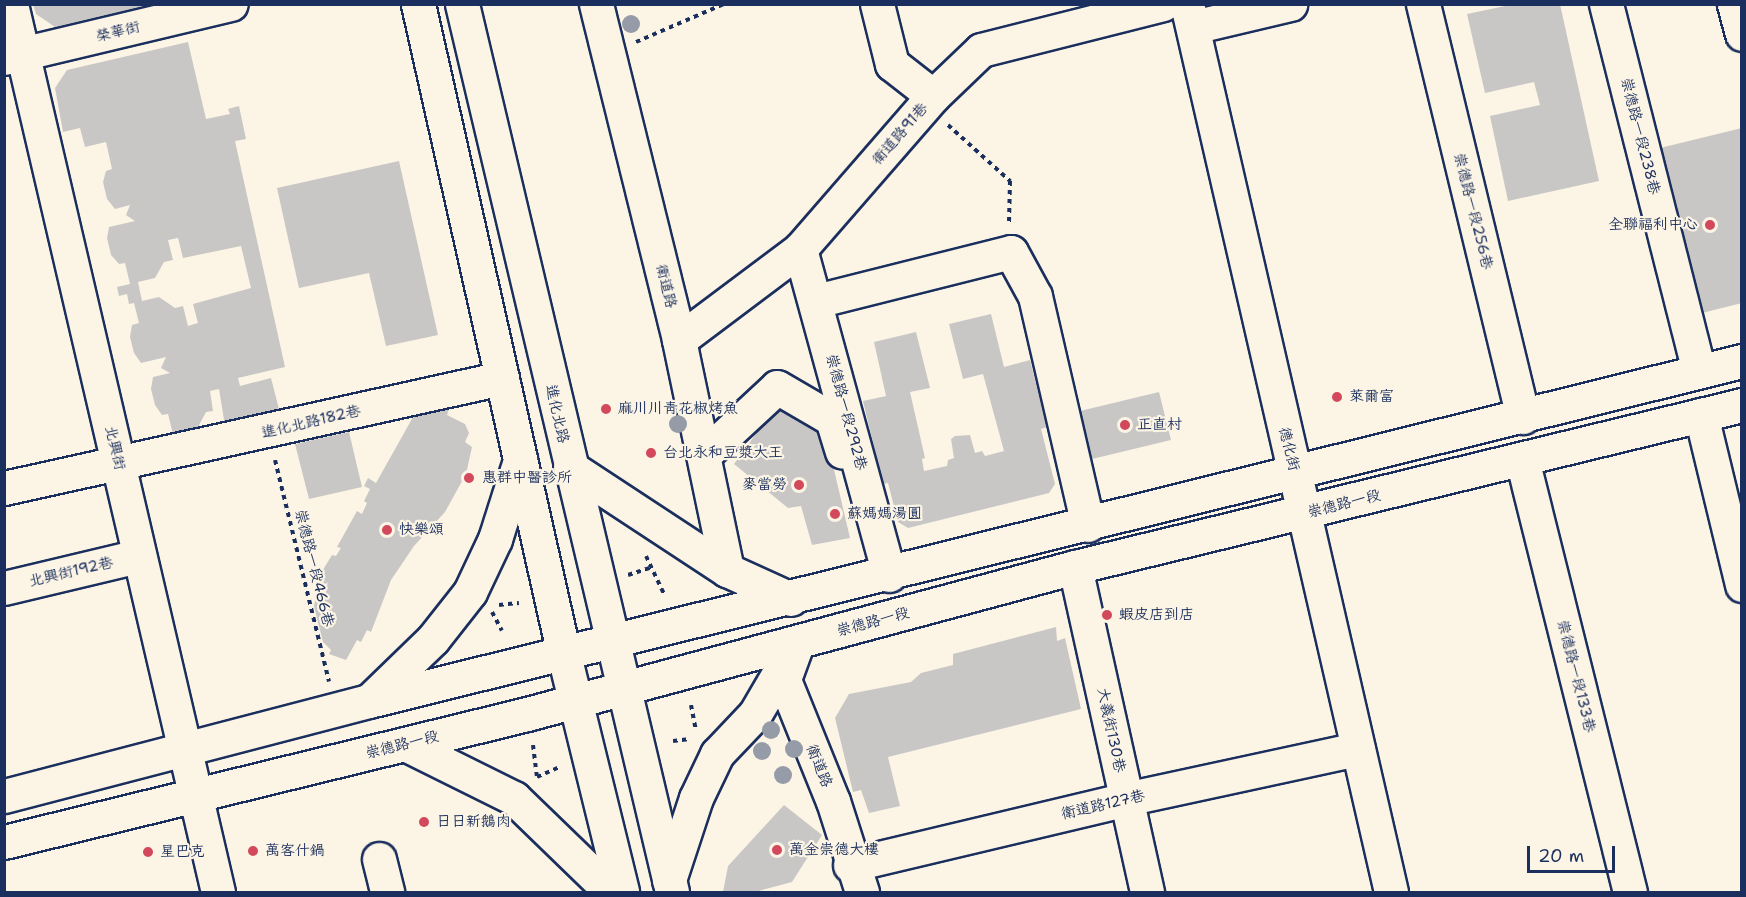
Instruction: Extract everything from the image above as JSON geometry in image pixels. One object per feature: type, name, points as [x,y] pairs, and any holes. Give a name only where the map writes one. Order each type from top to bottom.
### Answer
[{"type":"main road","name":"北興街","points":[[11,4],[14,57],[118,461],[138,556],[218,892]]},
{"type":"main road","name":"榮華街","points":[[14,57],[231,4]]},
{"type":"main road","points":[[418,4],[564,655],[622,892]]},
{"type":"main road","name":"進化北路","points":[[462,4],[670,886]]},
{"type":"main road","name":"衛道路","points":[[596,4],[610,53],[679,340],[705,454],[727,570]]},
{"type":"main road","points":[[876,4],[892,64],[929,100]]},
{"type":"main road","name":"衛道路91巷","points":[[679,340],[800,249],[929,100],[981,50],[1163,4]]},
{"type":"main road","points":[[1190,16],[1290,4]]},
{"type":"main road","name":"崇德路一段256巷","points":[[1423,4],[1523,417]]},
{"type":"main road","name":"崇德路一段238巷","points":[[1606,4],[1699,371]]},
{"type":"main road","points":[[1734,4],[1742,34]]},
{"type":"main road","name":"德化街","points":[[1190,16],[1391,892]]},
{"type":"main road","name":"崇德路一段292巷","points":[[800,249],[816,301],[882,576]]},
{"type":"main road","points":[[816,301],[1011,252],[1035,296],[1088,525]]},
{"type":"main road","points":[[4,796],[184,752],[369,701],[614,643],[1742,361]]},
{"type":"main road","name":"進化北路182巷","points":[[4,488],[118,461],[268,432],[502,378]]},
{"type":"main road","points":[[705,454],[777,387],[832,419],[882,576]]},
{"type":"main road","name":"崇德路一段","points":[[4,842],[576,701],[1076,567],[1304,514],[1742,405]]},
{"type":"main road","points":[[1701,415],[1742,585]]},
{"type":"main road","points":[[369,701],[433,639],[470,592],[495,539],[520,458]]},
{"type":"main road","name":"崇德路一段133巷","points":[[1522,459],[1630,892]]},
{"type":"main road","points":[[570,467],[727,570],[790,599]]},
{"type":"main road","name":"北興街192巷","points":[[4,588],[138,556]]},
{"type":"main road","name":"大義街130巷","points":[[1076,567],[1147,892]]},
{"type":"main road","points":[[670,886],[696,798],[717,754],[755,714],[797,642]]},
{"type":"main road","name":"衛道路","points":[[797,642],[784,680],[833,801],[856,879]]},
{"type":"main road","points":[[405,744],[514,798],[611,892]]},
{"type":"main road","name":"衛道路127巷","points":[[856,879],[1126,799],[1358,749]]},
{"type":"main road","points":[[379,859],[387,892]]},
{"type":"path","points":[[610,53],[724,4]]},
{"type":"path","points":[[929,100],[1010,181],[1011,252]]},
{"type":"path","name":"崇德路一段466巷","points":[[268,432],[336,711]]},
{"type":"path","points":[[643,546],[650,568],[664,594]]},
{"type":"path","points":[[627,575],[650,568]]},
{"type":"path","points":[[488,606],[502,631]]},
{"type":"path","points":[[673,741],[698,738],[691,705]]},
{"type":"path","points":[[533,745],[537,777],[562,765]]},
{"type":"building","points":[[33,4],[148,5],[55,27],[36,14]]},
{"type":"building","points":[[1560,4],[1599,181],[1508,201],[1490,116],[1540,105],[1534,82],[1485,93],[1467,14],[1510,5]]},
{"type":"building","points":[[188,42],[206,119],[230,114],[228,109],[239,106],[246,139],[235,141],[285,367],[238,378],[240,386],[271,378],[280,413],[225,426],[219,389],[210,391],[213,411],[206,412],[197,429],[173,434],[168,414],[162,415],[155,405],[151,389],[153,377],[170,373],[161,368],[166,357],[141,363],[134,353],[130,337],[132,325],[139,323],[134,303],[129,304],[127,294],[119,296],[117,287],[130,284],[125,263],[119,264],[111,255],[107,238],[109,227],[135,221],[126,215],[130,205],[115,209],[107,199],[103,182],[106,171],[112,169],[106,142],[85,147],[80,128],[63,132],[55,88],[67,70]],"holes":[[[178,238],[183,258],[241,246],[251,288],[193,304],[198,323],[188,326],[183,306],[175,308],[159,297],[142,301],[138,282],[155,278],[164,262],[173,260],[168,240]]]},
{"type":"building","name":"全聯福利中心","points":[[1742,128],[1742,303],[1698,314],[1660,148]]},
{"type":"building","points":[[399,161],[438,335],[386,346],[369,273],[299,288],[277,188]]},
{"type":"building","points":[[991,314],[1004,367],[1030,360],[1047,427],[1041,429],[1055,484],[1049,493],[908,528],[898,522],[888,483],[883,484],[863,401],[886,396],[874,342],[916,332],[930,388],[910,392],[925,458],[922,459],[924,471],[947,466],[948,460],[954,458],[951,439],[955,436],[970,435],[975,453],[982,451],[985,456],[1004,451],[983,374],[963,379],[949,324]]},
{"type":"building","name":"正直村","points":[[1159,392],[1171,440],[1092,459],[1080,411]]},
{"type":"building","name":"麥當勞","points":[[779,402],[811,423],[829,448],[850,538],[812,545],[801,506],[788,508],[734,464]]},
{"type":"building","name":"快樂頌","points":[[449,409],[447,415],[465,424],[469,433],[465,442],[472,447],[466,474],[445,512],[414,546],[391,580],[371,632],[367,630],[361,642],[357,640],[346,660],[329,654],[331,650],[323,642],[314,606],[321,573],[332,555],[336,556],[341,548],[337,547],[357,511],[362,514],[367,503],[364,501],[370,489],[364,486],[368,478],[376,483],[413,417]]},
{"type":"building","points":[[349,432],[362,487],[309,499],[295,444]]},
{"type":"building","points":[[1056,627],[1057,641],[1065,638],[1081,709],[888,757],[900,806],[869,813],[861,790],[853,792],[835,718],[849,694],[911,682],[921,673],[953,665],[953,654]]},
{"type":"building","name":"萬金崇德大樓","points":[[784,805],[822,835],[792,882],[755,892],[723,892],[728,866]]},
{"type":"place","name":"全聯福利中心","points":[[1710,225]]},
{"type":"place","name":"萊爾富","points":[[1337,397]]},
{"type":"place","name":"麻川川青花椒烤魚","points":[[606,409]]},
{"type":"place","name":"正直村","points":[[1125,425]]},
{"type":"place","name":"台北永和豆漿大王","points":[[651,453]]},
{"type":"place","name":"惠群中醫診所","points":[[469,478]]},
{"type":"place","name":"麥當勞","points":[[799,485]]},
{"type":"place","name":"蘇媽媽湯圓","points":[[835,514]]},
{"type":"place","name":"快樂頌","points":[[387,530]]},
{"type":"place","name":"蝦皮店到店","points":[[1107,615]]},
{"type":"place","name":"日日新鵝肉","points":[[424,822]]},
{"type":"place","name":"萬金崇德大樓","points":[[777,850]]},
{"type":"place","name":"萬客什鍋","points":[[253,851]]},
{"type":"place","name":"星巴克","points":[[148,852]]}]
